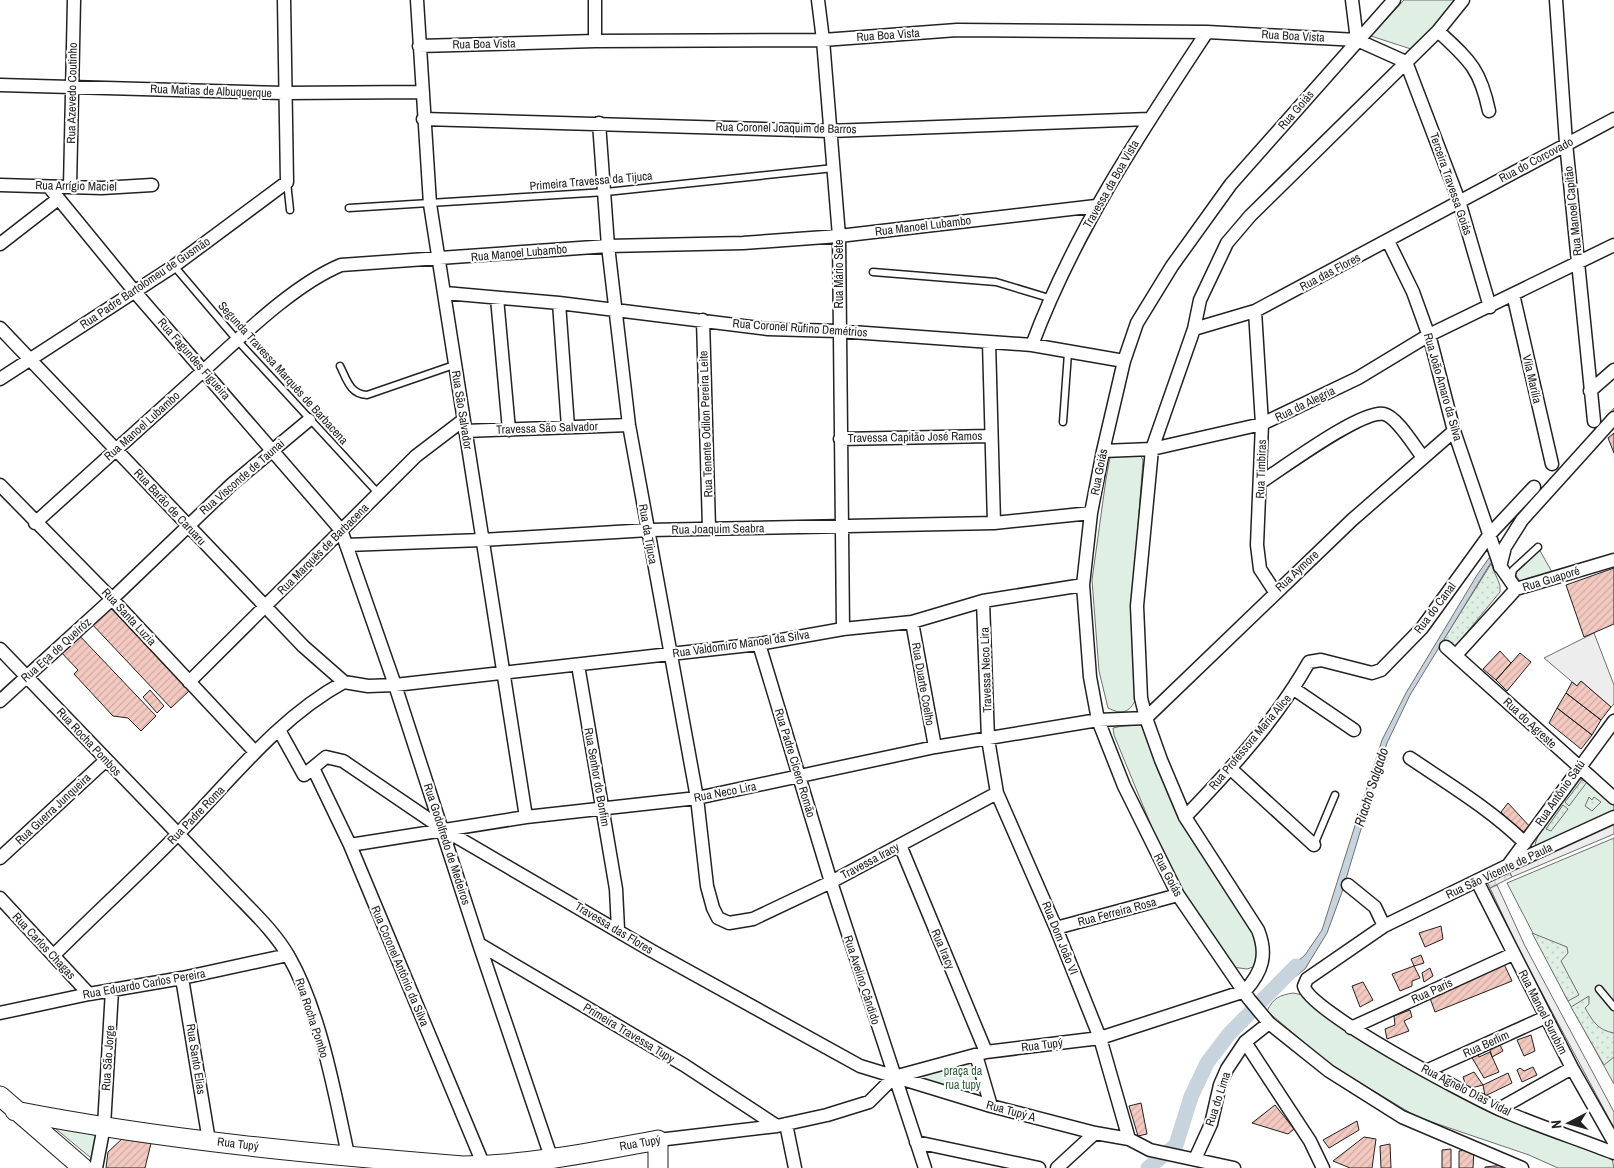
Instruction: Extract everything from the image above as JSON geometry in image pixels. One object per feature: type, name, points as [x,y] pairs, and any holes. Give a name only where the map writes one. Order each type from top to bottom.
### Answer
[{"type":"street","name":"Rua Azevedo Coutinho","points":[[70,187],[74,0]]},
{"type":"street","points":[[284,0],[284,93],[287,182]]},
{"type":"street","name":"Rua São Salvador","points":[[417,0],[421,92],[430,204],[526,817]]},
{"type":"street","points":[[594,41],[595,0]]},
{"type":"street","name":"Rua Mário Sete","points":[[818,0],[839,236],[838,331],[843,629]]},
{"type":"street","points":[[1352,0],[1357,40],[1406,62]]},
{"type":"street","name":"Rua Goiás","points":[[1394,0],[1231,184],[1177,258],[1138,323],[1124,361],[1103,450],[1091,513],[1083,584],[1090,677],[1098,720],[1124,786],[1178,895],[1265,1018],[1329,1071],[1402,1117],[1522,1168]]},
{"type":"street","points":[[1247,995],[1257,977],[1264,945],[1258,930],[1185,817],[1146,718],[1141,698],[1137,606],[1152,449],[1194,329],[1200,300],[1227,243],[1236,231],[1438,31],[1463,0]]},
{"type":"street","name":"Rua Manoel Capitão","points":[[1556,0],[1566,143],[1594,421]]},
{"type":"street","name":"Rua Boa Vista","points":[[419,46],[594,41],[823,40],[956,30],[1207,32],[1357,40]]},
{"type":"street","points":[[1438,31],[1472,64],[1484,86],[1489,111]]},
{"type":"street","name":"Travessa da Boa Vista","points":[[1032,345],[1049,298],[1096,206],[1149,119],[1207,32]]},
{"type":"street","name":"Terceira Travessa Goiás","points":[[1406,62],[1459,201],[1490,307]]},
{"type":"street","name":"Rua Matias de Albuquerque","points":[[0,85],[284,93],[421,92]]},
{"type":"street","name":"Rua Coronel Joaquim de Barros","points":[[423,119],[830,130],[1149,119]]},
{"type":"street","name":"Rua do Corcovado","points":[[1459,201],[1614,119]]},
{"type":"street","name":"Rua da Tijuca","points":[[599,123],[606,192],[608,246],[629,425],[649,530],[658,597],[697,798],[707,886],[712,908],[718,918],[729,923],[740,923]]},
{"type":"street","name":"Rua Padre Bartolomeu de Gusmão","points":[[0,379],[28,359],[174,266],[287,182]]},
{"type":"street","name":"Rua Arrígio Maciel","points":[[0,185],[70,187],[152,185]]},
{"type":"street","name":"Rua Fagundes Figueira","points":[[49,187],[135,292],[273,449],[341,530]]},
{"type":"street","points":[[0,244],[58,199]]},
{"type":"street","name":"Rua das Flores","points":[[1194,329],[1255,312],[1459,201]]},
{"type":"street","name":"Rua Manoel Lubambo","points":[[35,523],[237,340],[302,286],[322,273],[341,265],[439,260],[608,246],[743,243],[839,236],[1096,206]]},
{"type":"street","name":"Rua João Amaro da Silva","points":[[1388,241],[1413,292],[1429,336],[1454,431],[1500,567]]},
{"type":"street","name":"Rua da Alegria","points":[[1103,450],[1152,449],[1262,424],[1358,378],[1429,336],[1490,307],[1512,294],[1614,246]]},
{"type":"street","name":"Rua Coronel Rufino Demétrios","points":[[445,293],[559,303],[768,329],[838,331],[1032,345],[1068,353],[1124,361]]},
{"type":"street","name":"Vila Marília","points":[[1512,294],[1552,464]]},
{"type":"street","points":[[496,298],[509,430]]},
{"type":"street","points":[[559,303],[568,427]]},
{"type":"street","name":"Rua Timbiras","points":[[1255,312],[1262,424],[1257,545],[1260,569],[1275,592]]},
{"type":"street","name":"Rua Tenente Odilon Pereira Leite","points":[[703,320],[709,528]]},
{"type":"street","name":"Rua Barão de Caruaru","points":[[0,328],[265,607],[303,646],[344,682]]},
{"type":"street","name":"Travessa Capitão José Ramos","points":[[989,342],[990,436],[994,523]]},
{"type":"street","points":[[1590,391],[1614,370]]},
{"type":"street","points":[[1261,482],[1348,425],[1375,414],[1384,414],[1396,422],[1422,456]]},
{"type":"street","points":[[1513,585],[1500,567],[1504,547],[1522,520],[1614,418]]},
{"type":"street","name":"Rua Visconde de Taunai","points":[[112,599],[187,525],[273,449],[309,420]]},
{"type":"street","name":"Travessa São Salvador","points":[[464,426],[509,430],[629,425]]},
{"type":"street","name":"Rua Marquês de Barbacena","points":[[189,682],[416,456],[464,426]]},
{"type":"street","name":"Rua Aymore","points":[[1146,718],[1275,592],[1422,456],[1454,431]]},
{"type":"street","name":"Travessa Capitão José Ramos","points":[[840,439],[990,436]]},
{"type":"street","name":"Rua Santa Luzia","points":[[0,485],[35,523],[112,599],[255,752]]},
{"type":"street","name":"Rua do Canal","points":[[1309,662],[1321,660],[1372,673],[1382,670],[1422,628],[1490,535],[1534,487]]},
{"type":"street","name":"Rua Joaquim Seabra","points":[[346,545],[482,540],[649,530],[994,523],[1091,513]]},
{"type":"street","name":"Rua Godolfredo de Medeiros","points":[[341,530],[395,685],[479,944],[552,1160]]},
{"type":"street","name":"Rua Guaporé","points":[[1451,651],[1513,585],[1614,560]]},
{"type":"street","name":"Rua Valdomiro Manoel da Silva","points":[[344,682],[368,686],[395,685],[759,644],[843,629],[912,622],[983,601],[1083,584]]},
{"type":"street","name":"Rua Eça de Queiróz","points":[[0,701],[112,599]]},
{"type":"street","name":"Travessa Neco Lira","points":[[983,601],[988,739]]},
{"type":"street","name":"Rua Duarte Coelho","points":[[912,622],[935,747]]},
{"type":"street","name":"Rua Padre Cícero Romão","points":[[759,644],[831,882]]},
{"type":"street","name":"Rua Rocha Pombos","points":[[0,649],[105,761],[178,833]]},
{"type":"street","name":"Rua do Agreste","points":[[1451,651],[1614,798]]},
{"type":"street","name":"Rua Professora Maria Alice","points":[[1185,817],[1231,770],[1294,689],[1309,662]]},
{"type":"street","name":"Rua Senhor do Bonfim","points":[[578,665],[616,889],[618,929]]},
{"type":"street","name":"Rua Padre Roma","points":[[54,955],[178,833],[255,752],[326,692],[344,682]]},
{"type":"street","points":[[1294,689],[1354,730]]},
{"type":"street","name":"Rua Neco Lira","points":[[350,845],[526,817],[697,798],[935,747],[1098,720],[1146,718]]},
{"type":"street","name":"Rua Antônio Satú","points":[[1507,866],[1614,721]]},
{"type":"street","name":"Rua Coronel Antônio da Silva","points":[[279,730],[308,771],[350,845],[484,1166]]},
{"type":"street","name":"Rua Dom João VI","points":[[988,739],[997,793],[1056,928],[1100,1038],[1129,1139]]},
{"type":"street","name":"Travessa das Flores","points":[[308,771],[326,757],[343,762],[443,829],[618,929],[652,951],[860,1066],[894,1077]]},
{"type":"street","points":[[1410,758],[1468,795],[1506,824],[1525,843]]},
{"type":"street","name":"Rua Guerra Junqueira","points":[[0,858],[105,761]]},
{"type":"street","points":[[1231,770],[1314,845]]},
{"type":"street","name":"Travessa Iracy","points":[[740,923],[753,919],[831,882],[997,793]]},
{"type":"street","name":"Rua São Vicente de Paula","points":[[1351,1028],[1308,995],[1304,984],[1384,926],[1507,866],[1614,817]]},
{"type":"street","name":"Rua Rocha Pombo","points":[[178,833],[263,923],[288,955],[302,982],[335,1094],[341,1159]]},
{"type":"street","name":"Rua Iracy","points":[[900,845],[981,1053],[991,1106]]},
{"type":"street","name":"Rua Manoel Surubim","points":[[1477,881],[1572,1068],[1614,1142]]},
{"type":"street","name":"Rua Avelino Cândido","points":[[831,882],[925,1168]]},
{"type":"street","points":[[1348,885],[1375,907],[1384,926]]},
{"type":"street","name":"Rua Ferreira Rosa","points":[[1056,928],[1178,895]]},
{"type":"street","name":"Rua Carlos Chagas","points":[[0,898],[89,994]]},
{"type":"street","name":"Primeira Travessa Tupy","points":[[479,944],[684,1065],[781,1125]]},
{"type":"street","name":"Rua Paris","points":[[1351,1028],[1513,954]]},
{"type":"street","name":"Rua Eduardo Carlos Pereira","points":[[0,1013],[89,994],[182,978],[288,955]]},
{"type":"street","name":"Rua Santo Elias","points":[[182,978],[209,1141]]},
{"type":"street","name":"Rua São Jorge","points":[[96,1168],[104,1126],[112,990]]},
{"type":"street","name":"Rua Tupý","points":[[15,1111],[104,1126],[341,1159],[463,1167],[552,1160],[658,1140],[781,1125],[869,1102],[894,1077],[981,1053],[1100,1038],[1247,995]]},
{"type":"street","name":"Rua Berlim","points":[[1426,1071],[1546,1017]]},
{"type":"street","name":"Rua do Lima","points":[[1195,1159],[1211,1124],[1220,1084],[1227,1069],[1245,1042],[1265,1018]]},
{"type":"street","name":"Rua Agnelo DIas Vidal","points":[[1351,1028],[1426,1071],[1499,1109],[1614,1152]]},
{"type":"street","points":[[1245,1042],[1310,1140],[1323,1168]]},
{"type":"street","points":[[1499,1109],[1572,1068]]},
{"type":"street","name":"Rua Tupý A","points":[[894,1077],[991,1106],[1096,1133],[1129,1139],[1150,1150],[1234,1168]]},
{"type":"street","points":[[0,1096],[15,1111],[83,1168]]},
{"type":"street","points":[[781,1125],[795,1168]]},
{"type":"street","points":[[1057,1168],[1096,1133]]},
{"type":"street","points":[[658,1140],[658,1168]]},
{"type":"street","points":[[916,1142],[1039,1168]]},
{"type":"lane","name":"Primeira Travessa da Tijuca","points":[[349,208],[606,192],[834,168]]},
{"type":"lane","points":[[287,182],[290,210]]},
{"type":"lane","name":"Segunda Travessa Marquês de Barbacena","points":[[174,266],[237,340],[378,494]]},
{"type":"lane","points":[[873,272],[996,282],[1049,298]]},
{"type":"lane","points":[[1062,422],[1068,353]]},
{"type":"lane","points":[[340,366],[351,388],[358,394],[367,395],[454,365]]},
{"type":"lane","points":[[1513,585],[1513,570],[1538,547]]},
{"type":"lane","points":[[1314,845],[1335,794]]},
{"type":"lane","points":[[1599,989],[1614,1007]]},
{"type":"green space","points":[[1404,0],[1456,0],[1437,24],[1411,49],[1371,36]]},
{"type":"green space","points":[[1116,451],[1140,454],[1143,460],[1132,606],[1136,699],[1128,710],[1121,712],[1108,708],[1099,671],[1092,580],[1110,457]]},
{"type":"green space","points":[[1539,549],[1552,572],[1520,581],[1514,573]]},
{"type":"green space","points":[[1491,564],[1500,585],[1500,592],[1454,648],[1444,639]]},
{"type":"green space","points":[[1140,725],[1146,731],[1182,824],[1255,936],[1258,949],[1256,966],[1247,969],[1232,967],[1179,885],[1160,847],[1114,735],[1113,728]]},
{"type":"green space","points":[[1590,777],[1613,797],[1614,810],[1609,815],[1537,847],[1535,844],[1538,836],[1577,780]]},
{"type":"green space","points":[[1582,780],[1587,782],[1569,806],[1565,802]]},
{"type":"green space","points":[[1589,797],[1592,800],[1594,797],[1601,802],[1592,811],[1585,806]]},
{"type":"green space","points":[[1563,805],[1568,809],[1551,831],[1546,829]]},
{"type":"green space","points":[[1614,838],[1614,1084],[1568,1001],[1507,883]]},
{"type":"green space","points":[[1532,933],[1567,947],[1568,953],[1561,961],[1579,995],[1568,1001]]},
{"type":"green space","points":[[1293,993],[1303,995],[1346,1031],[1495,1115],[1612,1159],[1614,1168],[1558,1168],[1529,1155],[1417,1117],[1331,1065],[1267,1011],[1277,998]]},
{"type":"green space","points":[[1589,996],[1589,1004],[1585,1008],[1591,1017],[1603,1030],[1614,1033],[1614,1057],[1604,1065],[1571,1007]]},
{"type":"green space","name":"praça da rua tupy","points":[[976,1055],[991,1106],[894,1077]]},
{"type":"green space","points":[[50,1124],[98,1136],[91,1158]]},
{"type":"shaded area","points":[[1594,633],[1614,685],[1614,704],[1611,707],[1581,681],[1577,686],[1544,658]]},
{"type":"shaded area","points":[[1614,820],[1614,834],[1512,877],[1507,867]]},
{"type":"shaded area","points":[[1507,867],[1512,877],[1490,888],[1485,878]]},
{"type":"shaded area","points":[[1497,885],[1525,946],[1614,1112],[1614,1128],[1519,950],[1490,888]]},
{"type":"water","points":[[1614,408],[1614,416],[1490,564],[1410,695],[1387,743],[1342,892],[1327,933],[1305,969],[1286,984],[1280,977],[1305,955],[1322,930],[1382,740],[1406,693],[1477,575],[1522,511]]},
{"type":"building","points":[[1614,433],[1614,453],[1608,438]]},
{"type":"building","points":[[1614,568],[1614,624],[1584,637],[1566,585]]},
{"type":"building","points":[[108,605],[189,691],[171,708],[90,622]]},
{"type":"building","points":[[77,633],[156,716],[141,731],[128,718],[113,716],[74,674],[78,670],[59,650]]},
{"type":"building","points":[[1500,651],[1511,663],[1496,680],[1483,669]]},
{"type":"building","points":[[1520,653],[1531,662],[1507,691],[1496,680]]},
{"type":"building","points":[[1581,681],[1611,707],[1601,720],[1566,693],[1572,682],[1577,686]]},
{"type":"building","points":[[150,690],[164,706],[157,713],[143,697]]},
{"type":"building","points":[[1566,693],[1601,720],[1592,735],[1557,708]]},
{"type":"building","points":[[1557,708],[1592,735],[1581,749],[1549,723]]},
{"type":"building","points":[[1508,803],[1532,829],[1526,837],[1501,812]]},
{"type":"building","points":[[1441,926],[1443,939],[1425,947],[1419,933]]},
{"type":"building","points":[[1421,955],[1424,963],[1414,966],[1411,959]]},
{"type":"building","points":[[1504,964],[1512,981],[1435,1012],[1430,998]]},
{"type":"building","points":[[1414,966],[1420,978],[1412,981],[1412,986],[1400,991],[1392,974]]},
{"type":"building","points":[[1430,968],[1433,976],[1424,982],[1422,973]]},
{"type":"building","points":[[1363,982],[1373,1000],[1360,1007],[1352,986]]},
{"type":"building","points":[[1410,1010],[1412,1017],[1404,1021],[1409,1031],[1387,1039],[1385,1029],[1395,1025],[1394,1016]]},
{"type":"building","points":[[1531,1035],[1535,1051],[1524,1056],[1517,1040]]},
{"type":"building","points":[[1498,1041],[1503,1051],[1492,1057],[1489,1047]]},
{"type":"building","points":[[1490,1052],[1499,1072],[1484,1078],[1471,1056],[1478,1054],[1479,1057]]},
{"type":"building","points":[[1533,1067],[1537,1075],[1522,1082],[1517,1070],[1520,1068],[1524,1071]]},
{"type":"building","points":[[1474,1072],[1483,1085],[1467,1089],[1463,1077]]},
{"type":"building","points":[[1508,1073],[1512,1083],[1485,1096],[1483,1085]]},
{"type":"building","points":[[1141,1103],[1147,1134],[1138,1136],[1129,1106]]},
{"type":"building","points":[[1275,1105],[1294,1129],[1288,1134],[1252,1123]]},
{"type":"building","points":[[1357,1121],[1359,1130],[1329,1148],[1323,1140]]},
{"type":"building","points":[[124,1137],[152,1139],[145,1168],[106,1168],[108,1152]]},
{"type":"building","points":[[1364,1137],[1376,1139],[1372,1168],[1350,1168],[1333,1161]]},
{"type":"building","points":[[1390,1144],[1391,1168],[1381,1168],[1380,1146]]},
{"type":"building","points":[[1451,1149],[1451,1168],[1442,1168],[1442,1150]]},
{"type":"building","points":[[1474,1149],[1473,1168],[1459,1168],[1459,1151]]},
{"type":"building","points":[[1504,1165],[1504,1168],[1485,1168],[1485,1167]]},
{"type":"waterway","name":"Riacho Salgado","points":[[1148,1168],[1176,1145],[1191,1097],[1207,1063],[1229,1034],[1296,966]]}]
